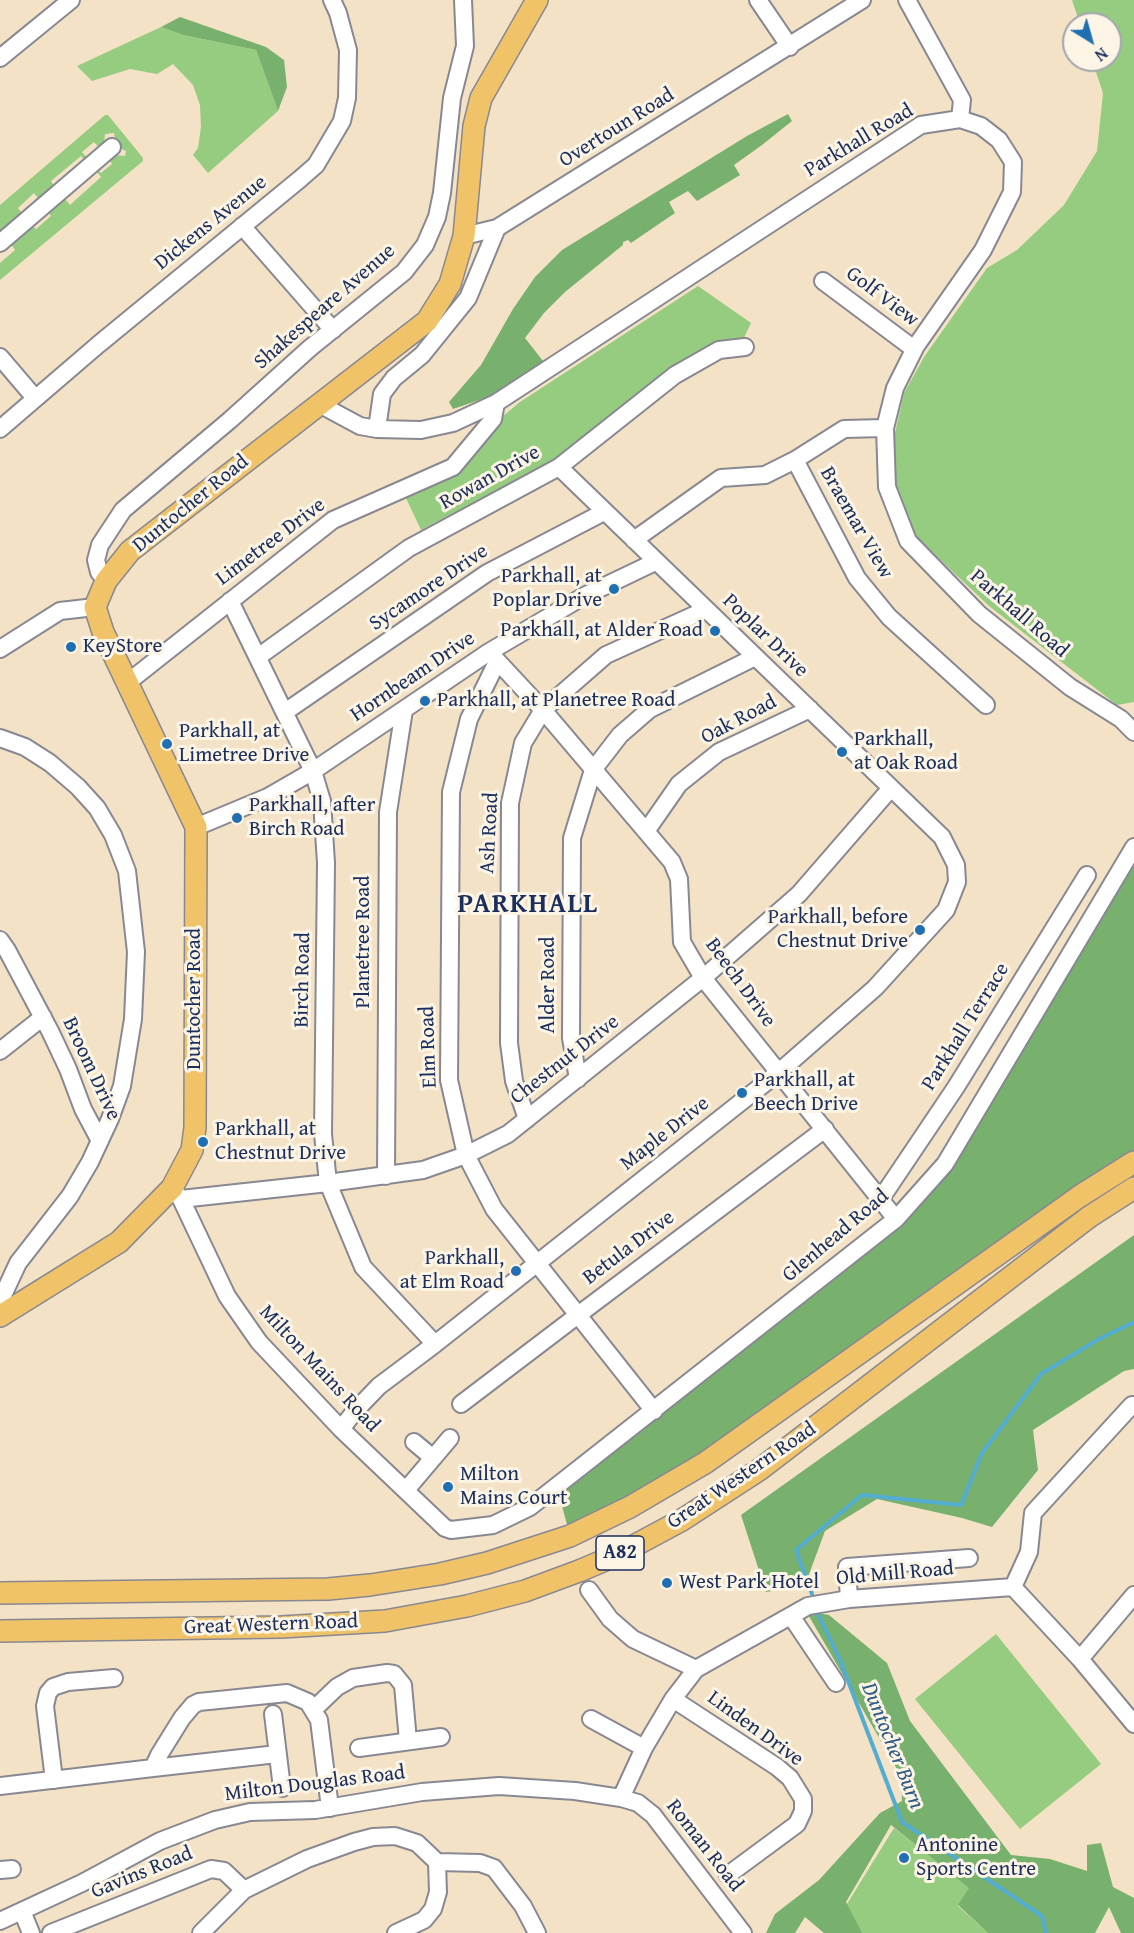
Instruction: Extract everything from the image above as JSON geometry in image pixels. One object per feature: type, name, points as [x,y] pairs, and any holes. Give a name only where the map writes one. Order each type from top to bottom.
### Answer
[{"type":"main road","name":"Duntocher Road","points":[[0,1316],[119,1242],[176,1193],[192,1150],[195,1128],[196,827],[103,632],[94,607],[106,581],[130,551],[427,321],[450,284],[464,236],[474,126],[482,98],[537,0]]},
{"type":"main road","name":"Great Western Road","points":[[0,1593],[328,1589],[370,1585],[440,1574],[487,1563],[570,1536],[630,1507],[705,1463],[1080,1196],[1134,1161]]},
{"type":"main road","name":"Great Western Road","points":[[0,1631],[281,1627],[385,1621],[467,1606],[525,1590],[579,1571],[625,1551],[682,1521],[750,1476],[1089,1217],[1134,1188]]},
{"type":"street","points":[[0,58],[71,0]]},
{"type":"street","name":"Dickens Avenue","points":[[0,429],[316,165],[342,121],[347,98],[348,50],[332,0]]},
{"type":"street","name":"Shakespeare Avenue","points":[[106,581],[99,572],[96,560],[100,545],[123,510],[404,272],[425,246],[437,217],[442,193],[452,98],[465,46],[463,0]]},
{"type":"street","points":[[758,0],[790,47]]},
{"type":"street","name":"Overtoun Road","points":[[464,236],[497,228],[862,0]]},
{"type":"street","points":[[907,0],[962,100],[960,119]]},
{"type":"street","name":"Parkhall Road","points":[[321,405],[360,426],[377,429],[421,430],[453,423],[496,403],[921,125],[960,119],[981,126],[999,140],[1013,162],[1012,192],[983,250],[914,349],[895,388],[885,428],[887,487],[908,542],[979,614],[1070,687],[1121,719],[1134,732]]},
{"type":"street","points":[[0,243],[112,147]]},
{"type":"street","points":[[242,226],[333,330]]},
{"type":"street","points":[[377,429],[382,394],[394,378],[422,355],[468,298],[497,228]]},
{"type":"street","name":"Golf View","points":[[823,281],[914,349]]},
{"type":"street","name":"Rowan Drive","points":[[258,657],[409,548],[559,467],[675,375],[719,350],[745,347]]},
{"type":"street","points":[[0,357],[35,398]]},
{"type":"street","name":"Limetree Drive","points":[[127,682],[333,519],[453,466],[493,419],[496,403]]},
{"type":"street","points":[[634,540],[721,478],[765,475],[795,460],[844,429],[885,428]]},
{"type":"street","name":"Braemar View","points":[[795,460],[858,578],[889,617],[986,705]]},
{"type":"street","name":"Poplar Drive","points":[[559,467],[942,837]]},
{"type":"street","name":"Sycamore Drive","points":[[285,712],[487,573],[604,512]]},
{"type":"street","name":"Hornbeam Drive","points":[[196,827],[268,797],[313,771],[404,710],[493,657],[584,596],[655,562]]},
{"type":"street","name":"Birch Road","points":[[230,601],[313,771],[322,801],[326,863],[324,1134],[328,1183],[363,1267],[435,1344]]},
{"type":"street","points":[[0,649],[60,611],[94,607]]},
{"type":"street","name":"Ash Road","points":[[527,1119],[514,1081],[509,1043],[510,803],[524,743],[543,710],[606,655],[705,610]]},
{"type":"street","name":"Beech Drive","points":[[493,657],[543,710],[672,862],[679,879],[682,942],[703,978],[896,1219]]},
{"type":"street","name":"Elm Road","points":[[493,657],[469,719],[451,792],[449,1080],[466,1155],[494,1209],[654,1411]]},
{"type":"street","name":"Alder Road","points":[[578,1079],[571,1038],[572,838],[593,770],[620,735],[650,709],[754,657]]},
{"type":"street","name":"Oak Road","points":[[647,830],[679,784],[719,752],[810,709]]},
{"type":"street","name":"Planetree Road","points":[[386,1176],[388,812],[404,710]]},
{"type":"street","points":[[0,738],[25,747],[50,763],[78,787],[97,808],[108,826],[127,871],[136,952],[133,1019],[122,1086],[100,1141]]},
{"type":"street","name":"Chestnut Drive","points":[[176,1193],[328,1183],[423,1170],[466,1155],[508,1134],[703,978],[799,894],[891,788]]},
{"type":"street","name":"Maple Drive","points":[[341,1429],[379,1386],[779,1072],[875,988],[946,910],[957,882],[956,865],[942,837]]},
{"type":"street","name":"Glenhead Road","points":[[445,1528],[451,1530],[493,1525],[530,1507],[896,1219],[945,1164],[1134,847]]},
{"type":"street","name":"Parkhall Terrace","points":[[880,1200],[956,1087],[1087,875]]},
{"type":"street","name":"Broom Drive","points":[[0,940],[43,1017],[68,1069],[83,1109],[100,1141],[70,1196],[18,1263],[0,1306]]},
{"type":"street","points":[[0,1051],[43,1017]]},
{"type":"street","name":"Betula Drive","points":[[461,1404],[825,1129]]},
{"type":"street","name":"Milton Mains Road","points":[[176,1193],[227,1296],[259,1342],[341,1429],[445,1528]]},
{"type":"street","points":[[1131,1405],[1033,1513],[1029,1552],[1013,1587],[1080,1659],[1134,1724]]},
{"type":"street","points":[[406,1490],[450,1438]]},
{"type":"street","points":[[414,1442],[433,1458]]},
{"type":"street","points":[[849,1599],[848,1568],[969,1558]]},
{"type":"street","name":"Old Mill Road","points":[[621,1798],[644,1748],[673,1699],[696,1669],[808,1606],[849,1599],[1013,1587]]},
{"type":"street","points":[[589,1590],[610,1619],[633,1639],[696,1669]]},
{"type":"street","points":[[1080,1659],[1134,1594]]},
{"type":"street","points":[[791,1616],[836,1683]]},
{"type":"street","points":[[314,1709],[337,1687],[353,1678],[387,1672],[393,1674],[403,1686],[408,1741]]},
{"type":"street","points":[[54,1780],[45,1706],[48,1693],[53,1687],[68,1682],[114,1678]]},
{"type":"street","points":[[153,1768],[188,1710],[198,1702],[287,1694],[308,1702],[320,1720],[330,1808]]},
{"type":"street","name":"Linden Drive","points":[[673,1699],[777,1767],[794,1783],[803,1799],[804,1810],[797,1824],[728,1875]]},
{"type":"street","points":[[273,1714],[282,1788]]},
{"type":"street","points":[[591,1719],[644,1748]]},
{"type":"street","points":[[358,1748],[441,1737]]},
{"type":"street","points":[[0,1786],[278,1754]]},
{"type":"street","name":"Milton Douglas Road","points":[[0,1921],[82,1883],[160,1841],[197,1826],[234,1815],[250,1812],[330,1808],[422,1792],[470,1787],[525,1787],[621,1798]]},
{"type":"street","name":"Roman Road","points":[[621,1798],[638,1803],[653,1815],[743,1933]]},
{"type":"street","points":[[201,1933],[244,1890],[307,1859],[373,1837],[395,1836],[417,1843],[436,1862],[438,1892],[433,1909],[424,1920],[396,1933]]},
{"type":"street","points":[[436,1862],[480,1863],[494,1868],[523,1906],[537,1933]]},
{"type":"street","name":"Gavins Road","points":[[51,1933],[211,1869],[224,1871],[244,1890]]},
{"type":"street","points":[[22,1911],[31,1933]]},
{"type":"green space","points":[[1072,0],[1134,0],[1134,702],[1117,705],[989,606],[915,536],[895,486],[895,433],[904,393],[924,357],[987,268],[1017,250],[1064,205],[1097,151],[1103,93],[1096,72],[1122,72],[1122,12],[1076,12]]},
{"type":"green space","points":[[180,17],[266,47],[284,60],[287,87],[278,111],[256,50],[183,35],[161,27]]},
{"type":"green space","points":[[161,27],[183,35],[256,50],[278,111],[208,173],[193,155],[198,148],[201,127],[200,105],[193,85],[173,64],[157,74],[130,69],[92,81],[77,66]]},
{"type":"green space","points":[[788,114],[792,121],[734,165],[740,175],[697,201],[688,191],[669,202],[675,213],[631,243],[628,240],[623,242],[623,245],[565,292],[544,313],[525,338],[543,361],[494,395],[453,409],[449,402],[481,365],[513,309],[535,277],[562,250],[747,136]]},
{"type":"green space","points":[[105,115],[108,115],[143,158],[143,161],[0,280],[0,263],[15,250],[9,241],[30,223],[36,229],[51,216],[46,209],[62,195],[70,205],[101,177],[95,167],[101,173],[112,164],[107,157],[125,156],[126,151],[116,146],[114,133],[105,134],[102,151],[94,142],[82,152],[90,161],[87,163],[81,156],[51,181],[56,189],[41,202],[34,193],[18,208],[24,216],[3,234],[0,230],[0,205]]},
{"type":"green space","points":[[698,286],[751,323],[743,340],[561,456],[421,530],[405,496],[459,467],[503,416],[520,402]]},
{"type":"green space","points":[[1134,847],[1134,1162],[705,1463],[570,1536],[557,1487],[896,1219],[945,1164]]},
{"type":"green space","points":[[1134,1235],[1134,1369],[1124,1371],[1033,1430],[1038,1470],[992,1527],[877,1499],[825,1531],[805,1585],[766,1592],[741,1515]]},
{"type":"green space","points":[[806,1611],[829,1615],[887,1663],[910,1721],[1011,1855],[1050,1859],[1087,1871],[1087,1845],[1101,1843],[1113,1887],[1134,1898],[1134,1933],[1121,1933],[1109,1907],[1095,1933],[988,1933],[958,1905],[969,1888],[891,1825],[846,1902],[862,1933],[824,1933],[805,1917],[795,1933],[766,1933],[775,1914],[819,1880],[880,1813],[902,1801],[901,1776]]},
{"type":"green space","points":[[996,1634],[1101,1764],[1020,1829],[915,1699]]},
{"type":"green space","name":"Antonine Sports Centre","points":[[894,1828],[970,1888],[958,1906],[988,1933],[829,1933]]},
{"type":"waterway","name":"Duntocher Burn","points":[[812,1594],[796,1550],[862,1495],[961,1505],[982,1453],[1041,1374],[1099,1339],[1134,1322]]},
{"type":"waterway","name":"Duntocher Burn","points":[[817,1612],[840,1660],[902,1822],[1042,1916],[1046,1933]]},
{"type":"place","name":"Parkhall, at Poplar Drive","points":[[614,589]]},
{"type":"place","name":"Parkhall, at Alder Road","points":[[715,631]]},
{"type":"place","name":"KeyStore","points":[[71,647]]},
{"type":"place","name":"Parkhall, at Planetree Road","points":[[425,701]]},
{"type":"place","name":"Parkhall, at Limetree Drive","points":[[167,744]]},
{"type":"place","name":"Parkhall, at Oak Road","points":[[842,752]]},
{"type":"place","name":"Parkhall, after Birch Road","points":[[237,818]]},
{"type":"place","name":"Parkhall, before Chestnut Drive","points":[[920,930]]},
{"type":"place","name":"Parkhall, at Beech Drive","points":[[742,1093]]},
{"type":"place","name":"Parkhall, at Chestnut Drive","points":[[203,1142]]},
{"type":"place","name":"Parkhall, at Elm Road","points":[[516,1271]]},
{"type":"place","name":"Milton Mains Court","points":[[448,1487]]},
{"type":"place","name":"West Park Hotel","points":[[667,1583]]},
{"type":"place","name":"Antonine Sports Centre","points":[[904,1858]]},
{"type":"district","name":"PARKHALL","points":[[528,905]]}]
